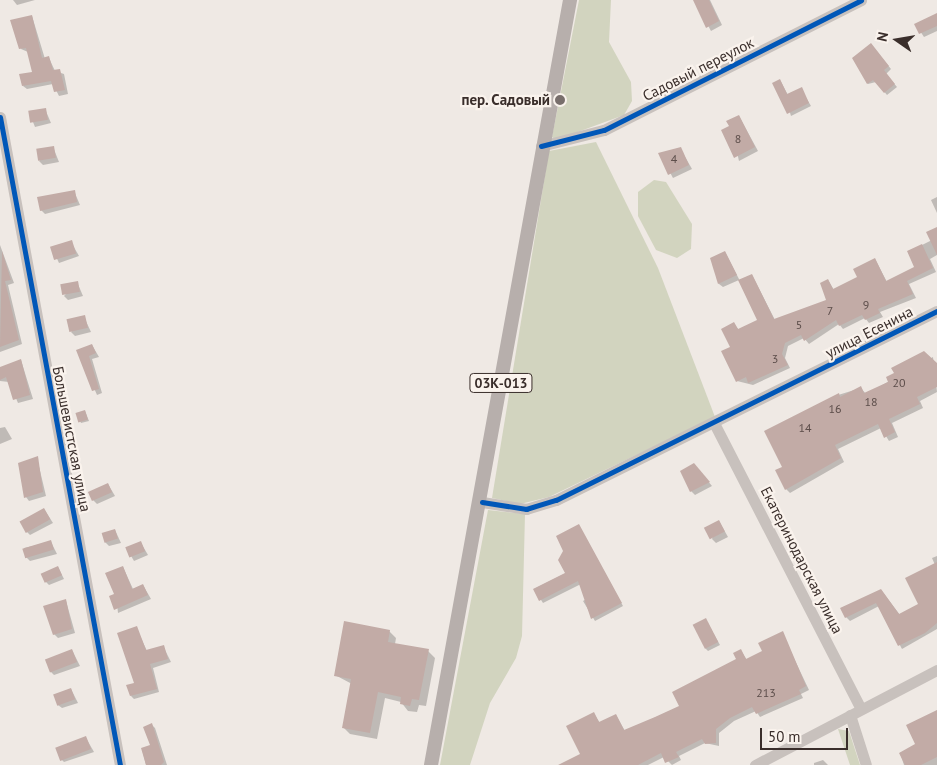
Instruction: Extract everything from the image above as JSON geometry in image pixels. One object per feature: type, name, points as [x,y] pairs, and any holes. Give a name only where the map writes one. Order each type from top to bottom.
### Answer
[{"type":"main road","name":"03К-013","points":[[431,765],[482,502],[541,146],[570,0]]},
{"type":"street","name":"Садовый переулок","points":[[541,146],[604,130],[861,0]]},
{"type":"street","name":"Большевистская улица","points":[[0,117],[120,765]]},
{"type":"street","name":"улица Есенина","points":[[482,502],[518,509],[541,505],[715,425],[937,311]]},
{"type":"street","name":"Екатеринодарская улица","points":[[715,425],[861,709]]},
{"type":"street","points":[[755,765],[937,670]]},
{"type":"street","points":[[850,715],[866,765]]},
{"type":"green space","points":[[579,0],[611,0],[609,42],[631,82],[632,101],[624,115],[556,140],[552,137]]},
{"type":"green space","points":[[596,142],[658,268],[715,417],[549,497],[520,504],[492,498],[549,151]]},
{"type":"green space","points":[[654,180],[666,182],[692,224],[691,249],[677,258],[656,250],[638,216],[638,192]]},
{"type":"green space","points":[[488,510],[525,514],[522,636],[516,658],[490,703],[470,765],[440,765]]},
{"type":"green space","points":[[838,729],[849,731],[860,765],[850,765]]},
{"type":"building","points":[[693,0],[709,0],[719,21],[706,28]]},
{"type":"building","points":[[937,13],[937,26],[919,34],[914,24]]},
{"type":"building","points":[[32,15],[42,58],[49,56],[53,70],[60,69],[65,90],[54,92],[51,81],[22,86],[19,74],[32,72],[26,48],[19,49],[10,20]]},
{"type":"building","points":[[871,43],[889,66],[884,70],[895,84],[884,93],[873,80],[867,84],[852,58]]},
{"type":"building","points":[[780,79],[787,94],[802,87],[809,103],[787,114],[772,83]]},
{"type":"building","points":[[46,108],[48,120],[30,123],[28,111]]},
{"type":"building","points":[[739,115],[755,147],[734,158],[721,130],[729,126],[726,121]]},
{"type":"building","points":[[54,146],[56,158],[38,161],[36,149]]},
{"type":"building","points":[[681,147],[689,165],[668,175],[658,153]]},
{"type":"building","points":[[75,190],[77,202],[40,211],[37,197]]},
{"type":"building","points":[[937,227],[937,255],[926,232]]},
{"type":"building","points":[[72,240],[76,253],[54,260],[50,247]]},
{"type":"building","points":[[922,244],[933,268],[907,281],[913,294],[878,309],[880,313],[865,320],[862,315],[839,326],[836,320],[804,341],[801,335],[785,343],[782,354],[788,365],[748,383],[746,377],[736,382],[721,351],[730,347],[721,329],[734,322],[738,329],[757,320],[738,280],[752,274],[774,319],[826,300],[820,283],[828,279],[833,289],[857,277],[853,269],[875,258],[886,281],[914,267],[907,251]]},
{"type":"building","points":[[2,251],[11,280],[5,281],[19,340],[0,347]]},
{"type":"building","points":[[725,251],[737,275],[718,284],[710,258]]},
{"type":"building","points":[[78,281],[80,292],[62,295],[60,284]]},
{"type":"building","points":[[85,315],[88,328],[69,332],[66,319]]},
{"type":"building","points":[[92,344],[96,353],[89,356],[99,389],[92,391],[76,350]]},
{"type":"building","points":[[924,351],[937,363],[937,387],[917,397],[920,404],[889,419],[895,432],[884,438],[878,424],[835,445],[841,458],[785,490],[775,470],[782,467],[764,431],[839,393],[840,397],[861,386],[864,393],[888,382],[886,377],[894,373],[891,368]]},
{"type":"building","points":[[21,359],[30,395],[13,400],[6,377],[0,380],[0,367]]},
{"type":"building","points":[[85,410],[88,420],[78,422],[75,413]]},
{"type":"building","points":[[38,456],[43,492],[24,498],[18,463]]},
{"type":"building","points":[[694,463],[710,482],[690,492],[680,471]]},
{"type":"building","points":[[108,483],[112,492],[92,501],[88,492]]},
{"type":"building","points":[[44,508],[50,519],[26,533],[20,522]]},
{"type":"building","points":[[719,520],[725,532],[710,539],[704,528]]},
{"type":"building","points":[[579,524],[622,603],[591,619],[578,581],[539,601],[533,589],[565,573],[558,560],[563,551],[556,536]]},
{"type":"building","points":[[115,529],[118,539],[105,543],[102,533]]},
{"type":"building","points":[[51,540],[54,550],[25,558],[22,549]]},
{"type":"building","points":[[141,541],[145,551],[129,558],[125,547]]},
{"type":"building","points":[[937,562],[937,623],[925,633],[898,646],[876,603],[845,618],[840,608],[881,589],[899,614],[918,604],[905,578]]},
{"type":"building","points":[[58,566],[62,575],[45,583],[41,574]]},
{"type":"building","points":[[123,566],[132,589],[143,584],[148,595],[114,610],[109,596],[114,594],[105,573]]},
{"type":"building","points":[[66,599],[72,629],[53,635],[43,606]]},
{"type":"building","points":[[706,618],[718,642],[705,649],[693,625]]},
{"type":"building","points":[[344,621],[390,630],[388,642],[429,649],[419,700],[412,699],[410,706],[400,704],[401,697],[378,692],[370,733],[342,728],[351,679],[334,676]]},
{"type":"building","points":[[137,626],[146,650],[164,645],[168,659],[150,664],[157,689],[130,696],[126,685],[134,683],[117,633]]},
{"type":"building","points":[[783,631],[806,686],[799,690],[801,694],[756,714],[752,707],[730,718],[716,729],[716,743],[705,744],[702,739],[676,752],[679,757],[665,763],[661,753],[638,765],[558,765],[580,754],[566,726],[594,712],[599,722],[616,714],[624,730],[655,717],[679,706],[672,692],[736,659],[733,653],[741,649],[746,659],[762,651],[758,643]]},
{"type":"building","points":[[72,649],[77,662],[50,672],[45,659]]},
{"type":"building","points":[[71,688],[75,699],[57,706],[53,694]]},
{"type":"building","points":[[937,710],[937,757],[921,765],[905,765],[899,753],[915,744],[906,725]]},
{"type":"building","points":[[152,723],[164,762],[161,765],[146,765],[141,748],[150,745],[143,727]]},
{"type":"building","points":[[86,736],[91,749],[60,761],[55,748]]},
{"type":"cycle path","points":[[541,146],[604,130],[861,0]]},
{"type":"cycle path","points":[[0,117],[120,765]]},
{"type":"cycle path","points":[[482,502],[526,509],[556,500],[937,311]]},
{"type":"place","name":"пер. Садовый","points":[[560,100]]}]
